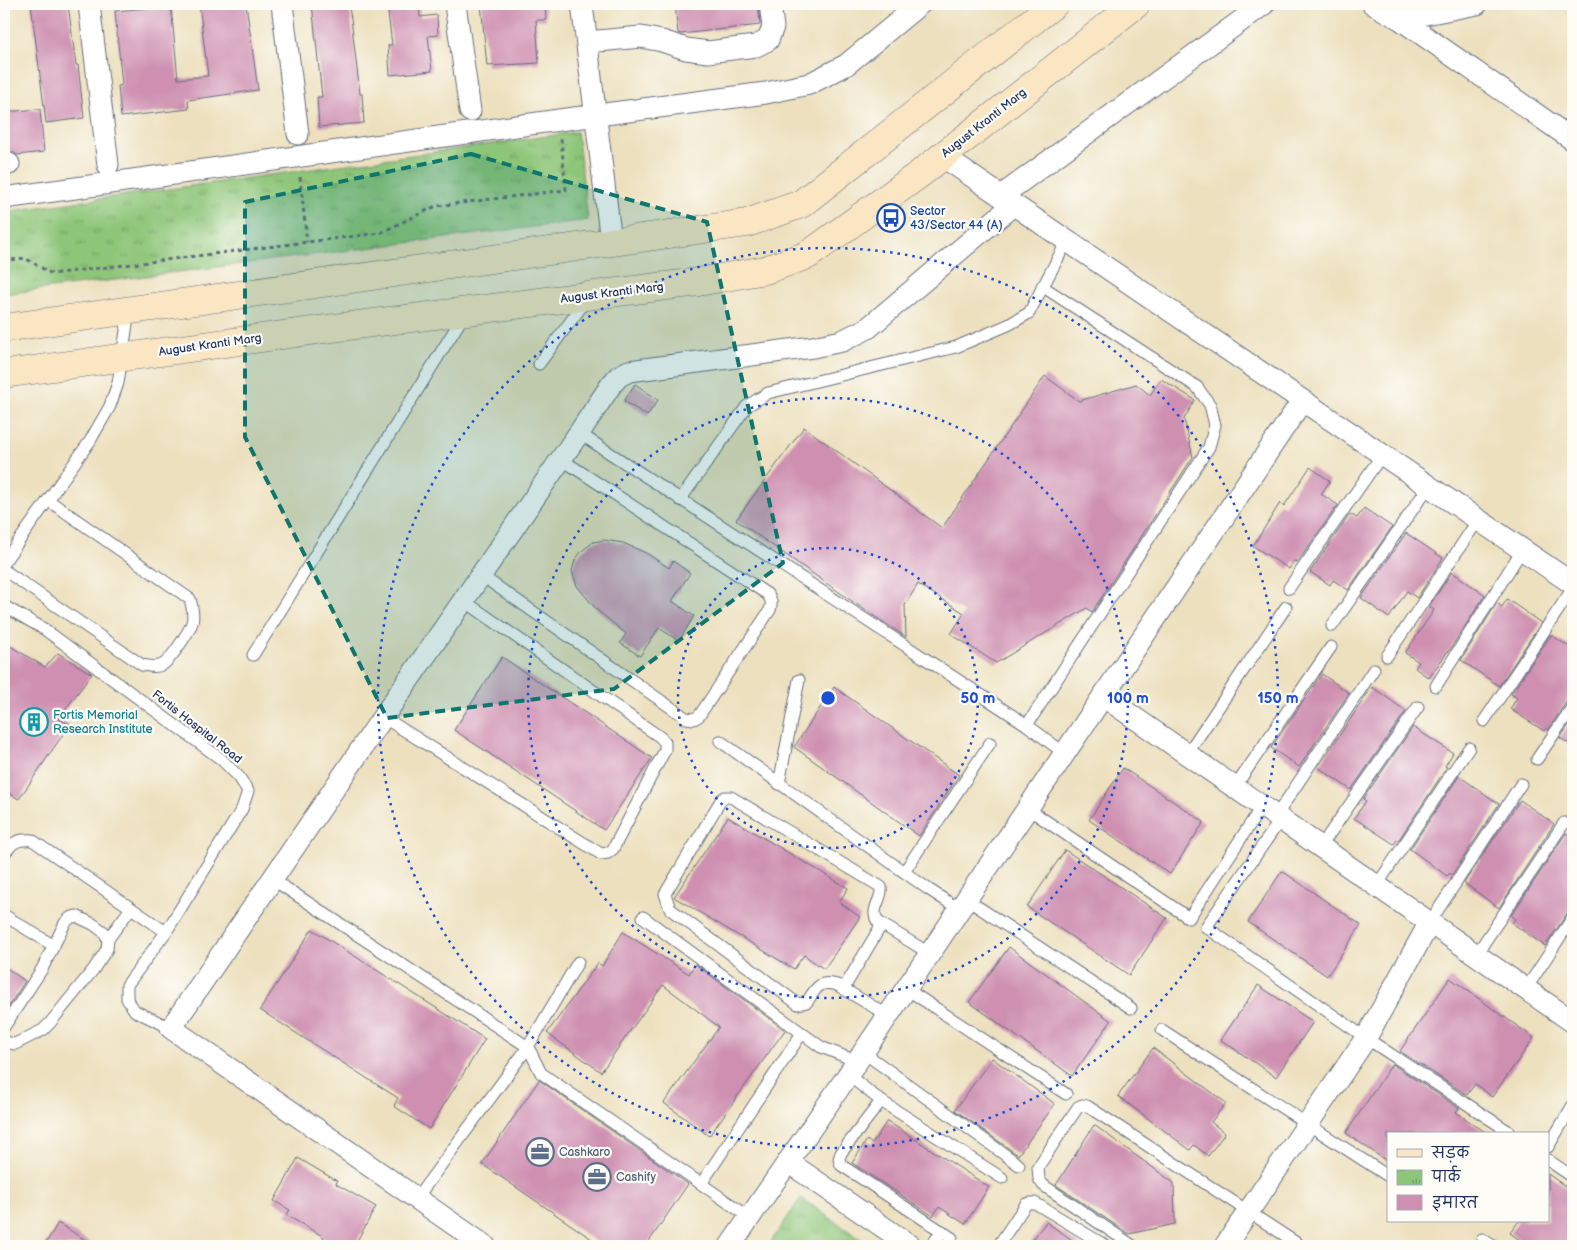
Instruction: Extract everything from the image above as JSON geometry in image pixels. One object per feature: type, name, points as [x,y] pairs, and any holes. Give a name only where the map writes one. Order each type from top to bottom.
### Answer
[{"type":"main road","points":[[4,328],[747,223],[801,204],[1054,4]]},
{"type":"main road","name":"August Kranti Marg","points":[[4,374],[466,311],[698,282],[765,270],[808,255],[942,156],[1136,4]]},
{"type":"street","points":[[89,4],[108,165]]},
{"type":"street","points":[[282,4],[298,134]]},
{"type":"street","points":[[455,4],[470,111]]},
{"type":"street","points":[[582,4],[611,242]]},
{"type":"street","points":[[587,42],[641,37],[662,40],[686,49],[708,52],[756,46],[768,40],[773,26],[770,4]]},
{"type":"street","points":[[4,198],[559,120],[766,93],[809,84],[846,65],[920,4]]},
{"type":"street","points":[[485,1246],[171,1028],[463,600],[482,576],[610,384],[619,376],[629,371],[813,347],[842,341],[868,328],[1007,200],[1264,4]]},
{"type":"street","points":[[1373,4],[1400,19],[1573,140]]},
{"type":"street","points":[[1400,19],[1478,4]]},
{"type":"street","points":[[942,156],[1573,584]]},
{"type":"street","points":[[730,1246],[856,1063],[1302,401]]},
{"type":"street","points":[[1103,696],[1476,955],[1572,1019]]},
{"type":"street","points":[[1225,1246],[1366,1038],[1430,922]]},
{"type":"street","points":[[788,1162],[911,1246]]},
{"type":"lane","points":[[680,500],[747,406],[768,393],[956,347],[1008,325],[1029,312],[1067,241]]},
{"type":"lane","points":[[1027,726],[1209,447],[1215,425],[1210,405],[1197,387],[1042,286]]},
{"type":"lane","points":[[539,364],[590,295]]},
{"type":"lane","points":[[4,562],[90,441],[110,406],[118,384],[129,310]]},
{"type":"lane","points":[[253,655],[466,311]]},
{"type":"lane","points":[[579,433],[1027,726],[1064,753]]},
{"type":"lane","points":[[1288,588],[1382,455]]},
{"type":"lane","points":[[482,576],[686,718],[694,719],[704,708],[770,610],[771,599],[767,594],[561,460]]},
{"type":"lane","points":[[1332,626],[1429,486]]},
{"type":"lane","points":[[4,570],[142,664],[161,666],[171,658],[192,622],[193,610],[190,599],[48,500]]},
{"type":"lane","points":[[1387,656],[1478,520]]},
{"type":"lane","points":[[1436,686],[1522,550]]},
{"type":"lane","points":[[1484,721],[1573,588]]},
{"type":"lane","points":[[383,717],[601,854],[608,853],[613,849],[665,750],[664,742],[660,737],[463,600]]},
{"type":"lane","name":"Fortis Hospital Road","points":[[4,606],[44,629],[221,759],[239,777],[248,791],[242,808],[166,932]]},
{"type":"lane","points":[[1187,754],[1286,607]]},
{"type":"lane","points":[[1235,788],[1332,647]]},
{"type":"lane","points":[[1027,808],[1189,918],[1273,814],[1374,669]]},
{"type":"lane","points":[[779,784],[799,680]]},
{"type":"lane","points":[[1538,759],[1573,706]]},
{"type":"lane","points":[[1321,846],[1418,707]]},
{"type":"lane","points":[[720,742],[904,872],[962,904],[1131,1008]]},
{"type":"lane","points":[[904,872],[990,743]]},
{"type":"lane","points":[[1377,885],[1470,748]]},
{"type":"lane","points":[[1430,922],[1521,784]]},
{"type":"lane","points":[[888,1015],[844,988],[826,983],[818,986],[807,1002],[798,1004],[670,909],[665,894],[721,800],[725,797],[731,797],[881,887],[882,892],[875,908],[875,918],[929,953]]},
{"type":"lane","points":[[1273,814],[1206,927],[1366,1038],[1508,1131]]},
{"type":"lane","points":[[1476,955],[1564,823]]},
{"type":"lane","points":[[4,854],[12,844],[21,840],[32,840],[166,932],[128,985],[127,999],[136,1011],[171,1028]]},
{"type":"lane","points":[[272,879],[528,1047],[541,1073],[749,1217]]},
{"type":"lane","points":[[4,1042],[15,1044],[43,1030],[94,970],[107,950],[108,939],[131,908]]},
{"type":"lane","points":[[4,915],[54,946]]},
{"type":"lane","points":[[4,1027],[42,969],[65,923],[70,918],[76,916],[93,924],[104,932],[108,939]]},
{"type":"lane","points":[[643,917],[821,1047],[856,1063],[1019,1165]]},
{"type":"lane","points":[[1526,989],[1573,917]]},
{"type":"lane","points":[[844,988],[882,924]]},
{"type":"lane","points":[[416,1198],[528,1047],[578,962]]},
{"type":"lane","points":[[905,988],[1066,1094]]},
{"type":"lane","points":[[1162,1030],[1387,1175]]},
{"type":"lane","points":[[701,1184],[802,1033]]},
{"type":"lane","points":[[856,1063],[882,1102],[1002,1178]]},
{"type":"lane","points":[[882,1102],[841,1153],[839,1158],[841,1164],[952,1238]]},
{"type":"lane","points":[[1550,1144],[1573,1105]]},
{"type":"lane","points":[[1133,1246],[1043,1185],[1039,1179],[1038,1167],[1078,1107],[1087,1106],[1301,1246]]},
{"type":"lane","points":[[1550,1161],[1573,1177]]},
{"type":"lane","points":[[998,1246],[1026,1204],[1035,1203],[1106,1246]]},
{"type":"lane","points":[[931,1246],[942,1231]]},
{"type":"lane","points":[[1482,1239],[1493,1246]]},
{"type":"path","points":[[4,261],[25,258],[52,274],[380,233],[436,206],[566,190],[559,120]]},
{"type":"path","points":[[298,157],[307,242]]},
{"type":"highlighted area","points":[[471,154],[707,222],[783,563],[614,689],[387,718],[245,437],[245,202]]},
{"type":"green space","points":[[577,132],[588,220],[4,294],[4,212]]},
{"type":"green space","points":[[801,1198],[871,1246],[768,1246]]},
{"type":"building","points":[[31,4],[68,4],[84,118],[46,123]]},
{"type":"building","points":[[199,4],[246,4],[258,90],[188,100],[189,109],[121,117],[118,86],[122,85],[115,11],[171,6],[178,79],[208,76]]},
{"type":"building","points":[[312,4],[348,4],[360,94],[362,94],[364,123],[319,127],[317,97],[322,97]]},
{"type":"building","points":[[387,4],[419,4],[420,17],[437,15],[438,35],[428,36],[432,71],[390,75],[388,45],[392,45]]},
{"type":"building","points":[[481,4],[545,4],[546,20],[536,20],[539,63],[487,66]]},
{"type":"building","points":[[675,4],[758,4],[760,25],[681,34],[678,33]]},
{"type":"building","points":[[40,109],[44,152],[17,155],[13,152],[4,152],[4,112]]},
{"type":"building","points":[[1045,376],[1079,401],[1136,384],[1150,395],[1161,379],[1195,400],[1184,419],[1193,457],[1092,612],[1087,608],[996,663],[951,634],[964,613],[918,584],[905,605],[906,637],[736,520],[804,427],[942,528]]},
{"type":"building","points":[[635,384],[658,400],[647,416],[624,401]]},
{"type":"building","points":[[1310,467],[1330,481],[1321,494],[1338,505],[1297,563],[1294,561],[1289,569],[1253,546],[1280,503],[1284,506]]},
{"type":"building","points":[[1364,508],[1392,527],[1348,590],[1333,580],[1330,585],[1310,572],[1350,514],[1357,518]]},
{"type":"building","points":[[1406,533],[1443,558],[1417,598],[1407,591],[1389,618],[1361,598]]},
{"type":"building","points":[[604,540],[623,543],[646,553],[669,568],[673,561],[690,573],[672,601],[694,616],[679,641],[659,628],[640,656],[620,643],[626,634],[596,609],[577,586],[572,571],[575,560],[593,542]]},
{"type":"building","points":[[1452,572],[1485,595],[1429,678],[1415,668],[1419,662],[1405,653],[1434,610],[1429,606]]},
{"type":"building","points":[[1507,599],[1541,623],[1499,686],[1461,660],[1497,603],[1502,607]]},
{"type":"building","points":[[1551,635],[1573,649],[1573,699],[1567,701],[1548,730],[1546,728],[1544,731],[1510,709],[1517,698],[1511,694]]},
{"type":"building","name":"Fortis Memorial Research Institute","points":[[10,646],[45,667],[58,653],[92,674],[58,719],[70,724],[19,799],[4,791],[4,656]]},
{"type":"building","points":[[502,657],[652,758],[604,830],[454,730]]},
{"type":"building","points":[[1322,674],[1349,693],[1299,767],[1271,748]]},
{"type":"building","points":[[834,687],[959,775],[919,836],[794,747]]},
{"type":"building","points":[[1372,687],[1406,711],[1351,790],[1318,767]]},
{"type":"building","points":[[1573,719],[1573,746],[1560,738]]},
{"type":"building","points":[[1413,727],[1453,753],[1445,766],[1447,767],[1398,841],[1394,844],[1354,818],[1366,801],[1363,799]]},
{"type":"building","points":[[1123,768],[1204,822],[1170,874],[1089,820]]},
{"type":"building","points":[[1459,776],[1499,804],[1452,875],[1450,873],[1447,876],[1410,849]]},
{"type":"building","points":[[1520,800],[1554,824],[1499,908],[1464,883]]},
{"type":"building","points":[[728,817],[848,888],[839,902],[860,917],[824,969],[804,955],[794,969],[674,897]]},
{"type":"building","points":[[1566,833],[1573,838],[1573,905],[1545,946],[1512,923],[1515,919],[1511,916]]},
{"type":"building","points":[[1065,850],[1167,918],[1129,975],[1027,907]]},
{"type":"building","points":[[1282,871],[1361,925],[1327,976],[1248,922]]},
{"type":"building","points":[[312,929],[485,1039],[429,1129],[394,1106],[398,1098],[260,1010]]},
{"type":"building","points":[[623,932],[689,974],[695,964],[785,1030],[709,1136],[664,1103],[719,1027],[663,985],[601,1072],[547,1033],[598,963],[602,966]]},
{"type":"building","points":[[1009,947],[1111,1021],[1072,1076],[969,1002]]},
{"type":"building","points":[[4,966],[25,981],[4,1014]]},
{"type":"building","points":[[1450,978],[1534,1038],[1492,1097],[1475,1084],[1467,1095],[1400,1051]]},
{"type":"building","points":[[1258,985],[1313,1022],[1276,1077],[1221,1040]]},
{"type":"building","points":[[1153,1048],[1226,1103],[1211,1122],[1225,1133],[1208,1156],[1194,1145],[1190,1150],[1118,1096]]},
{"type":"building","points":[[992,1058],[1055,1104],[1018,1155],[955,1110]]},
{"type":"building","points":[[1392,1064],[1459,1108],[1456,1112],[1485,1132],[1387,1132],[1387,1161],[1346,1133]]},
{"type":"building","points":[[539,1080],[688,1184],[646,1246],[602,1246],[482,1164]]},
{"type":"building","points":[[887,1121],[989,1187],[965,1224],[939,1207],[933,1216],[852,1163],[867,1140],[872,1144]]},
{"type":"building","points":[[1094,1125],[1174,1183],[1175,1224],[1129,1234],[1056,1185]]},
{"type":"building","points":[[298,1158],[337,1181],[336,1184],[376,1207],[354,1246],[336,1246],[286,1215],[290,1210],[274,1201]]},
{"type":"building","points":[[1550,1175],[1573,1192],[1573,1246],[1528,1246],[1510,1233],[1518,1222],[1550,1222]]},
{"type":"building","points":[[1046,1222],[1081,1246],[1028,1246]]},
{"type":"building","points":[[58,1223],[95,1246],[44,1246]]},
{"type":"place","name":"Sector 43/Sector 44 (A)","points":[[891,218]]},
{"type":"place","name":"Fortis Memorial Research Institute","points":[[34,722]]},
{"type":"place","name":"Cashkaro","points":[[540,1152]]},
{"type":"place","name":"Cashify","points":[[597,1177]]}]
